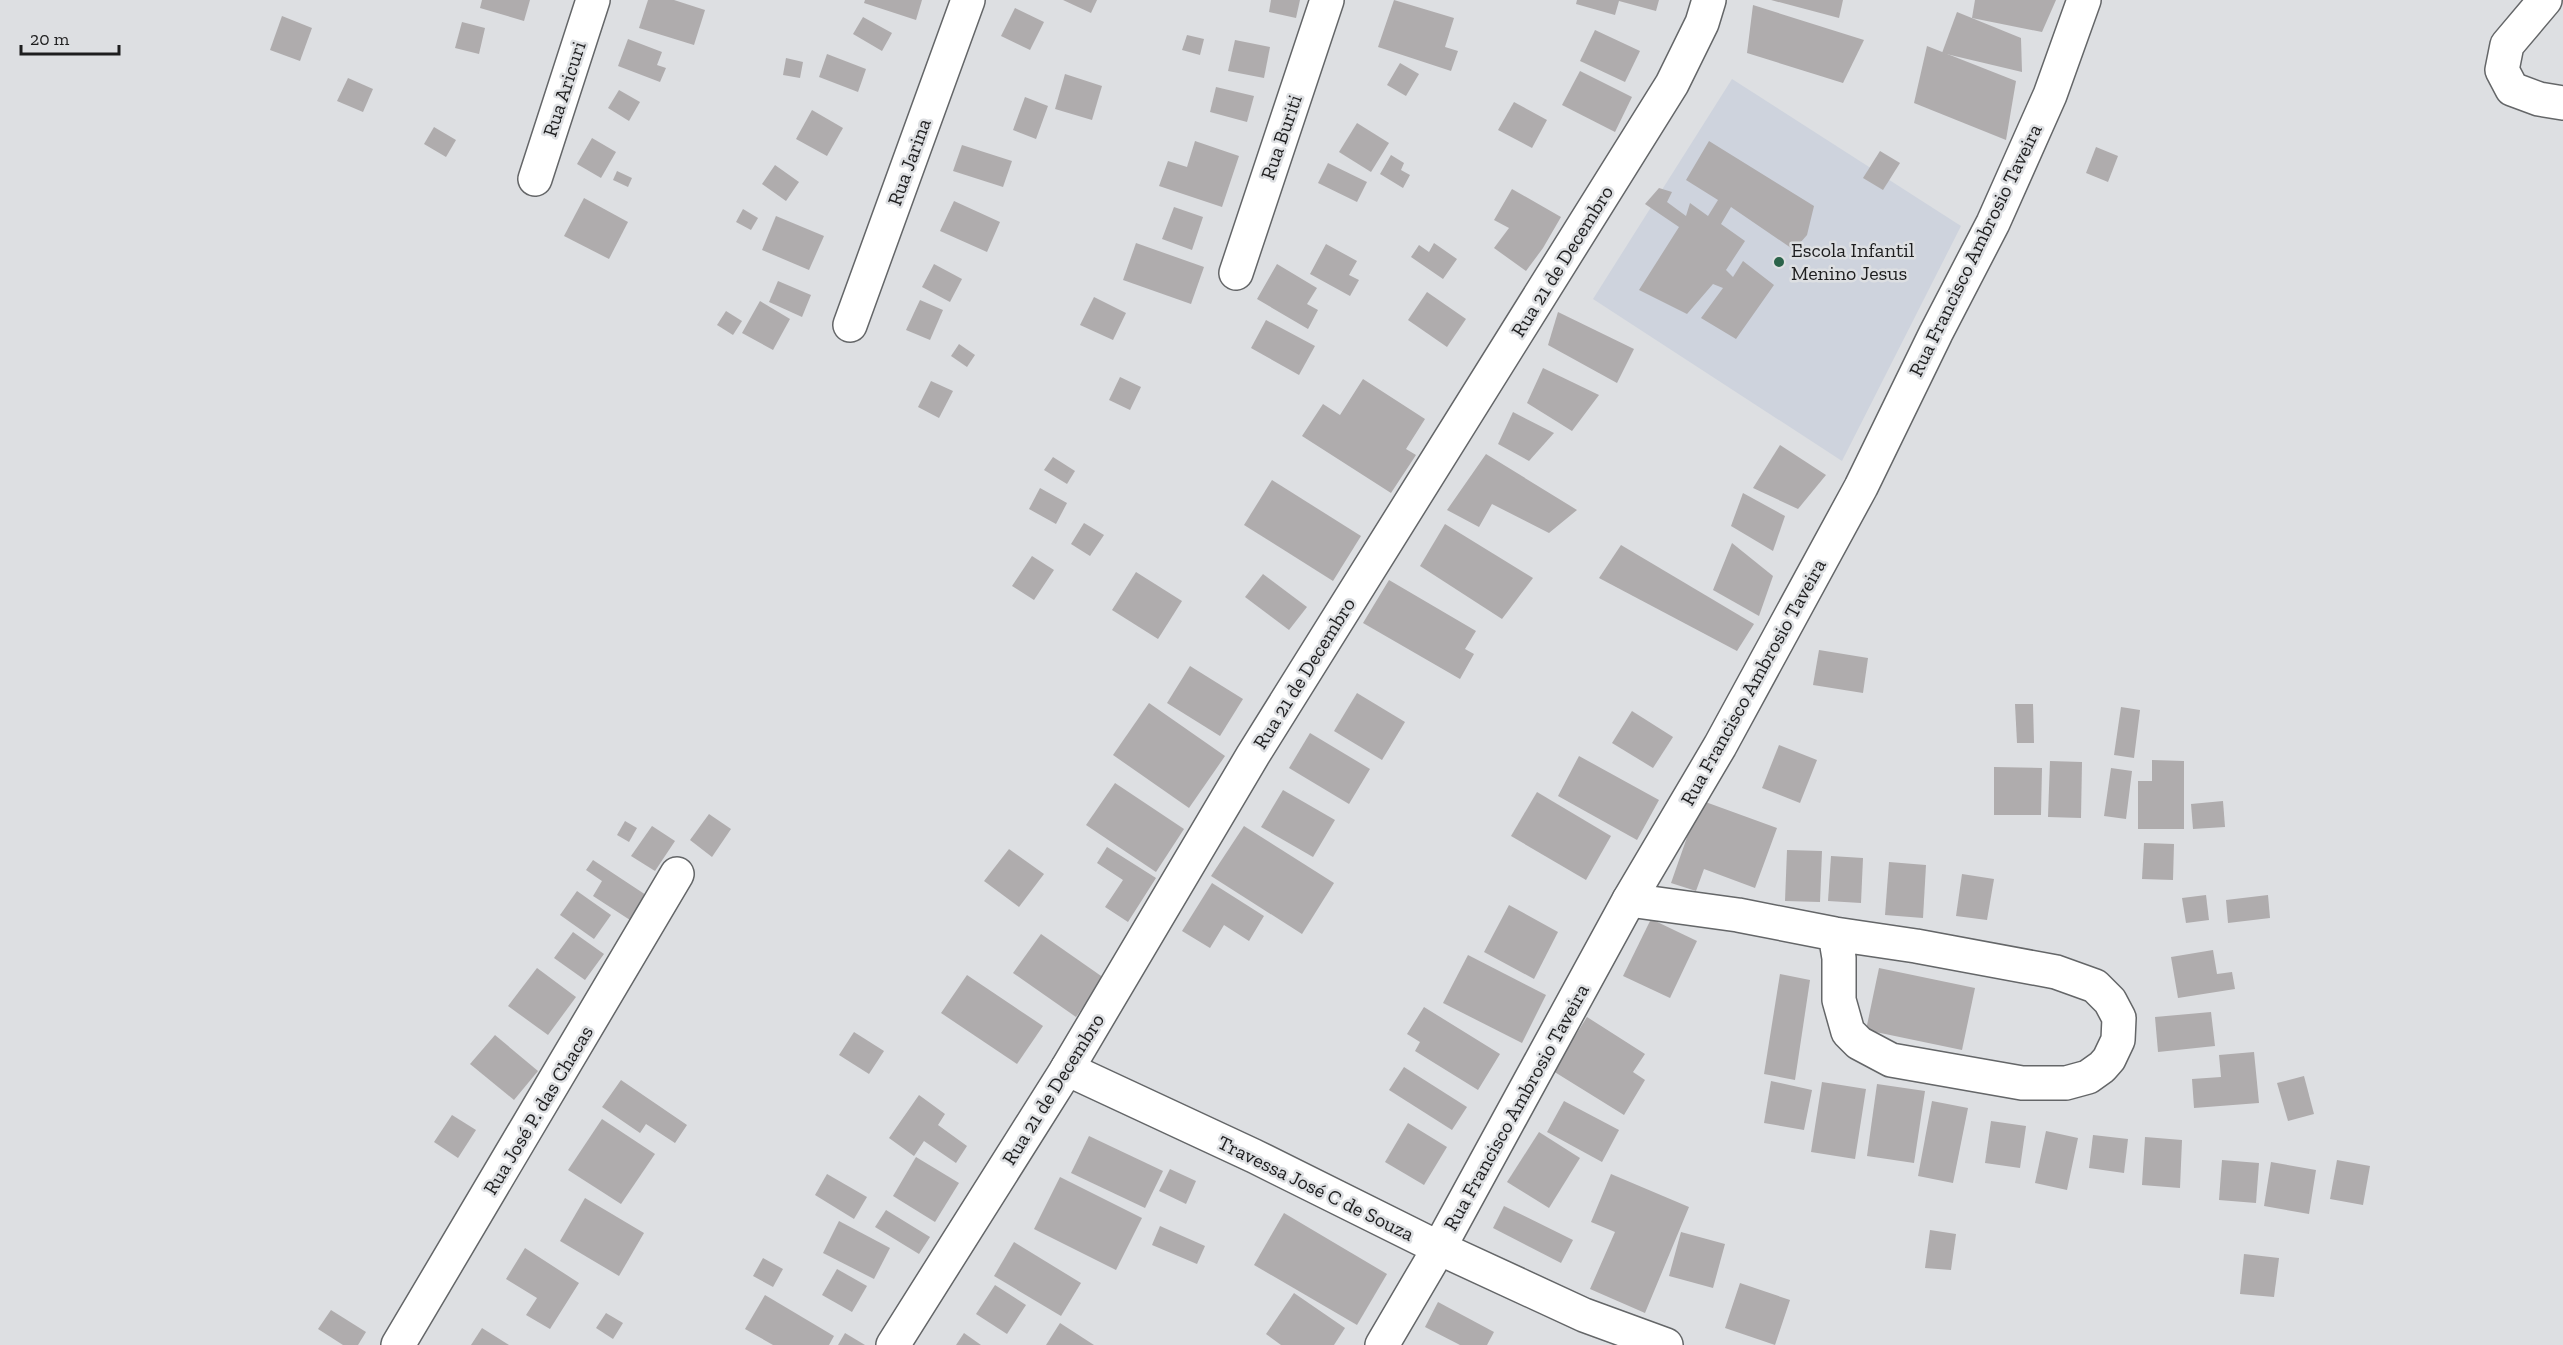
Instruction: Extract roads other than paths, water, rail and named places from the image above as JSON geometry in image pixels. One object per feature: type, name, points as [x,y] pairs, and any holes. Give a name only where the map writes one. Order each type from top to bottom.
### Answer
[{"type":"street","name":"Rua Aricuri","points":[[535,178],[593,0]]},
{"type":"street","name":"Rua Jarina","points":[[850,325],[968,0]]},
{"type":"street","name":"Rua Buriti","points":[[1236,273],[1327,0]]},
{"type":"street","name":"Rua 21 de Decembro","points":[[893,1345],[1067,1069],[1252,755],[1672,84],[1702,23],[1709,0]]},
{"type":"street","name":"Rua Francisco Ambrosio Taveira","points":[[1383,1345],[1439,1248],[1629,900],[1720,746],[1861,487],[1993,223],[2050,95],[2084,0]]},
{"type":"street","points":[[2545,0],[2507,45],[2502,70],[2512,88],[2539,99],[2563,103]]},
{"type":"street","name":"Rua José P. das Chacas","points":[[399,1345],[677,874]]},
{"type":"street","points":[[1629,900],[1738,915],[2056,972],[2095,987],[2110,1001],[2119,1018],[2118,1040],[2109,1059],[2102,1067],[2088,1077],[2066,1083],[2022,1083],[1891,1060],[1859,1043],[1848,1032],[1839,1000],[1839,958],[1835,934]]},
{"type":"street","name":"Travessa José C de Souza","points":[[1067,1069],[1254,1155],[1439,1248],[1584,1315],[1666,1345]]},
{"type":"place","name":"Escola Infantil Menino Jesus","points":[[1779,262]]}]
